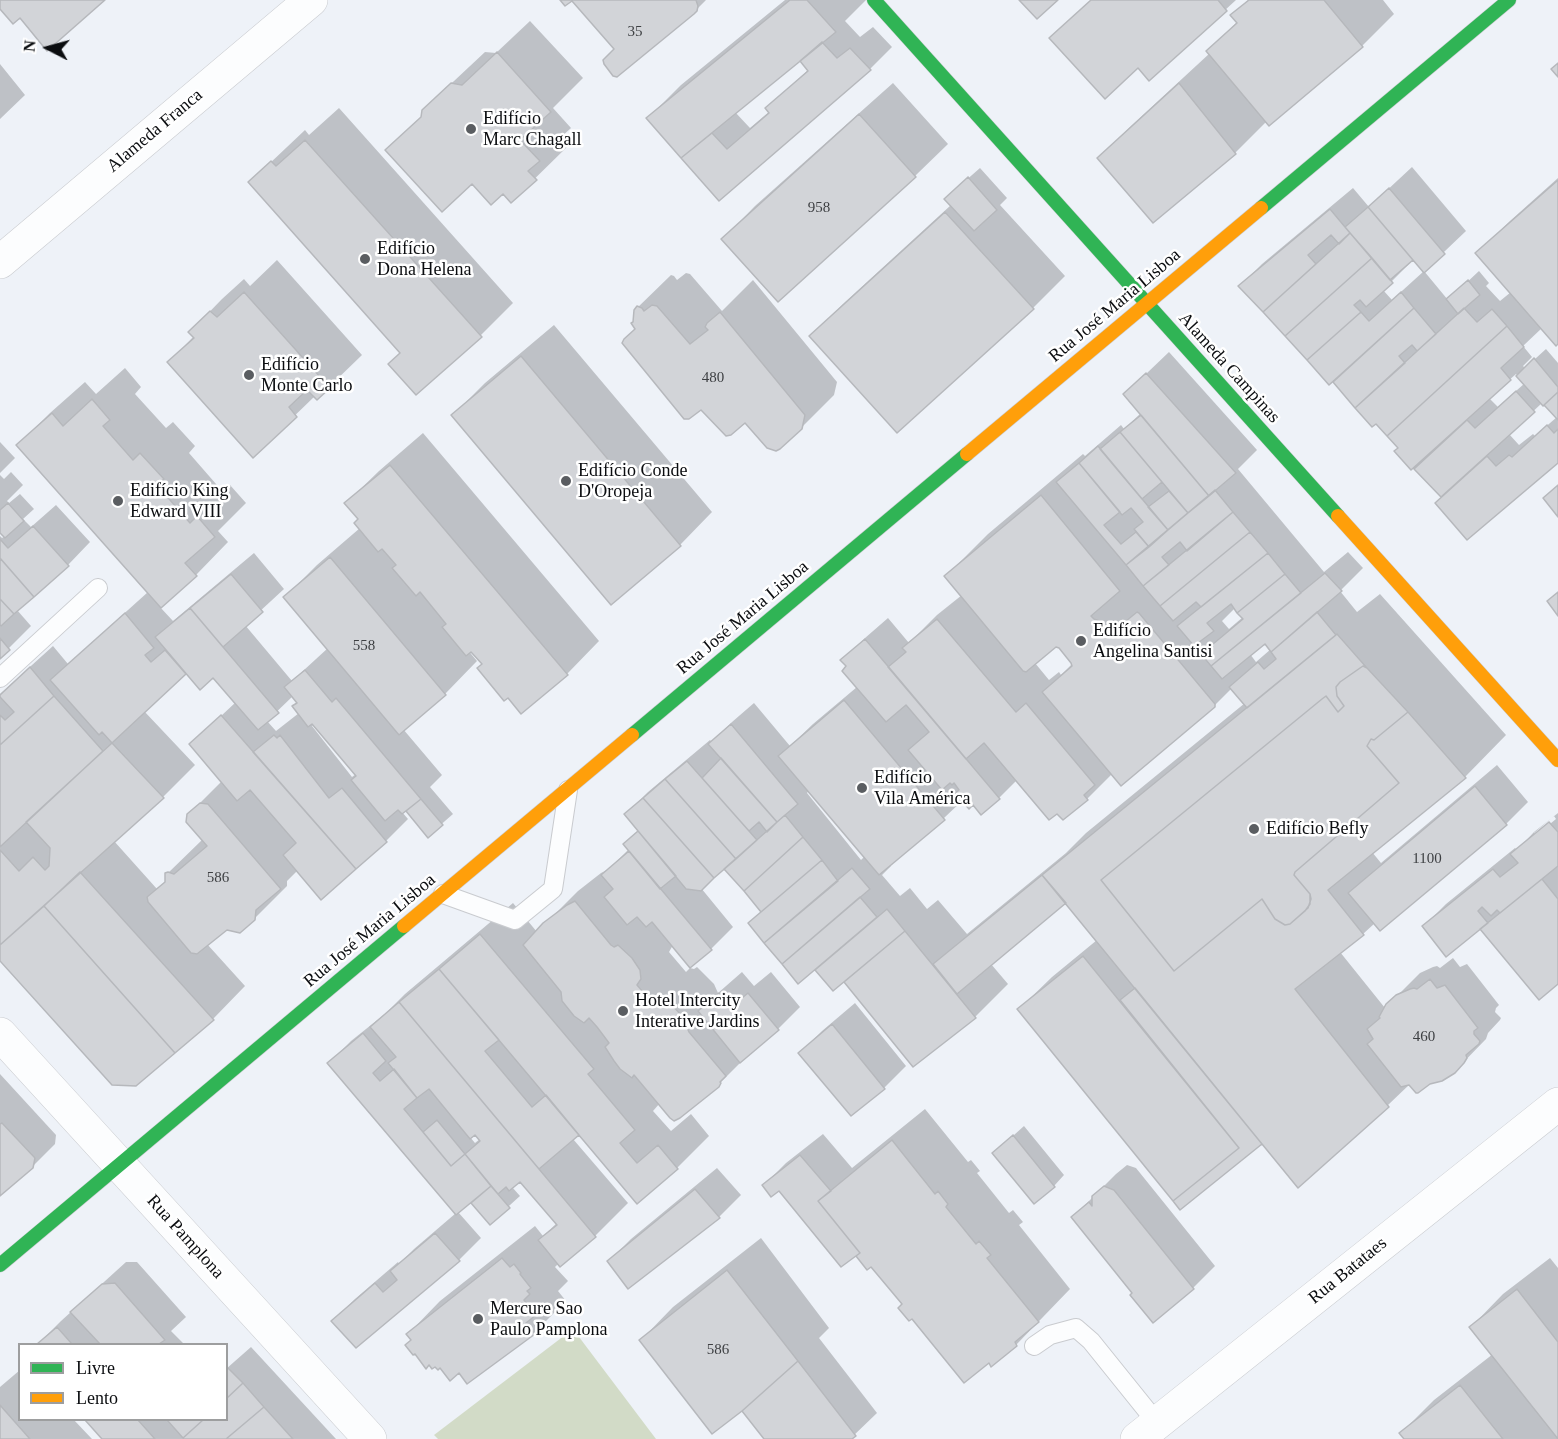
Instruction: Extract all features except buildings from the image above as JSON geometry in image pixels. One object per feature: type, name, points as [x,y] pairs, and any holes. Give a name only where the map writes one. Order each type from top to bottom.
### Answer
[{"type":"street","name":"Alameda Franca","points":[[0,262],[310,0]]},
{"type":"street","name":"Alameda Campinas","points":[[874,0],[1558,760]]},
{"type":"street","name":"Rua José Maria Lisboa","points":[[0,1265],[1509,0]]},
{"type":"street","name":"Rua Pamplona","points":[[0,1034],[370,1439]]},
{"type":"street","name":"Rua Batataes","points":[[1147,1431],[1558,1104]]},
{"type":"lane","points":[[0,678],[98,588]]},
{"type":"lane","points":[[442,894],[515,920],[553,889],[568,788]]},
{"type":"lane","points":[[1034,1346],[1050,1335],[1076,1328],[1091,1341],[1147,1431]]},
{"type":"green space","points":[[573,1329],[656,1439],[438,1439],[434,1435]]},
{"type":"traffic: fast","points":[[874,0],[1338,516]]},
{"type":"traffic: fast","points":[[1261,208],[1509,0]]},
{"type":"traffic: fast","points":[[632,735],[967,454]]},
{"type":"traffic: fast","points":[[0,1265],[404,926]]},
{"type":"traffic: slow","points":[[967,454],[1261,208]]},
{"type":"traffic: slow","points":[[1338,516],[1558,760]]},
{"type":"traffic: slow","points":[[404,926],[632,735]]},
{"type":"place","name":"Edifício Marc Chagall","points":[[471,129]]},
{"type":"place","name":"Edifício Dona Helena","points":[[365,259]]},
{"type":"place","name":"Edifício Monte Carlo","points":[[249,375]]},
{"type":"place","name":"Edifício Conde D'Oropeja","points":[[566,481]]},
{"type":"place","name":"Edifício King Edward VIII","points":[[118,501]]},
{"type":"place","name":"Edifício Angelina Santisi","points":[[1081,641]]},
{"type":"place","name":"Edifício Vila América","points":[[862,788]]},
{"type":"place","name":"Edifício Befly","points":[[1254,829]]},
{"type":"place","name":"Hotel Intercity Interative Jardins","points":[[623,1011]]},
{"type":"place","name":"Mercure Sao Paulo Pamplona","points":[[478,1319]]}]
